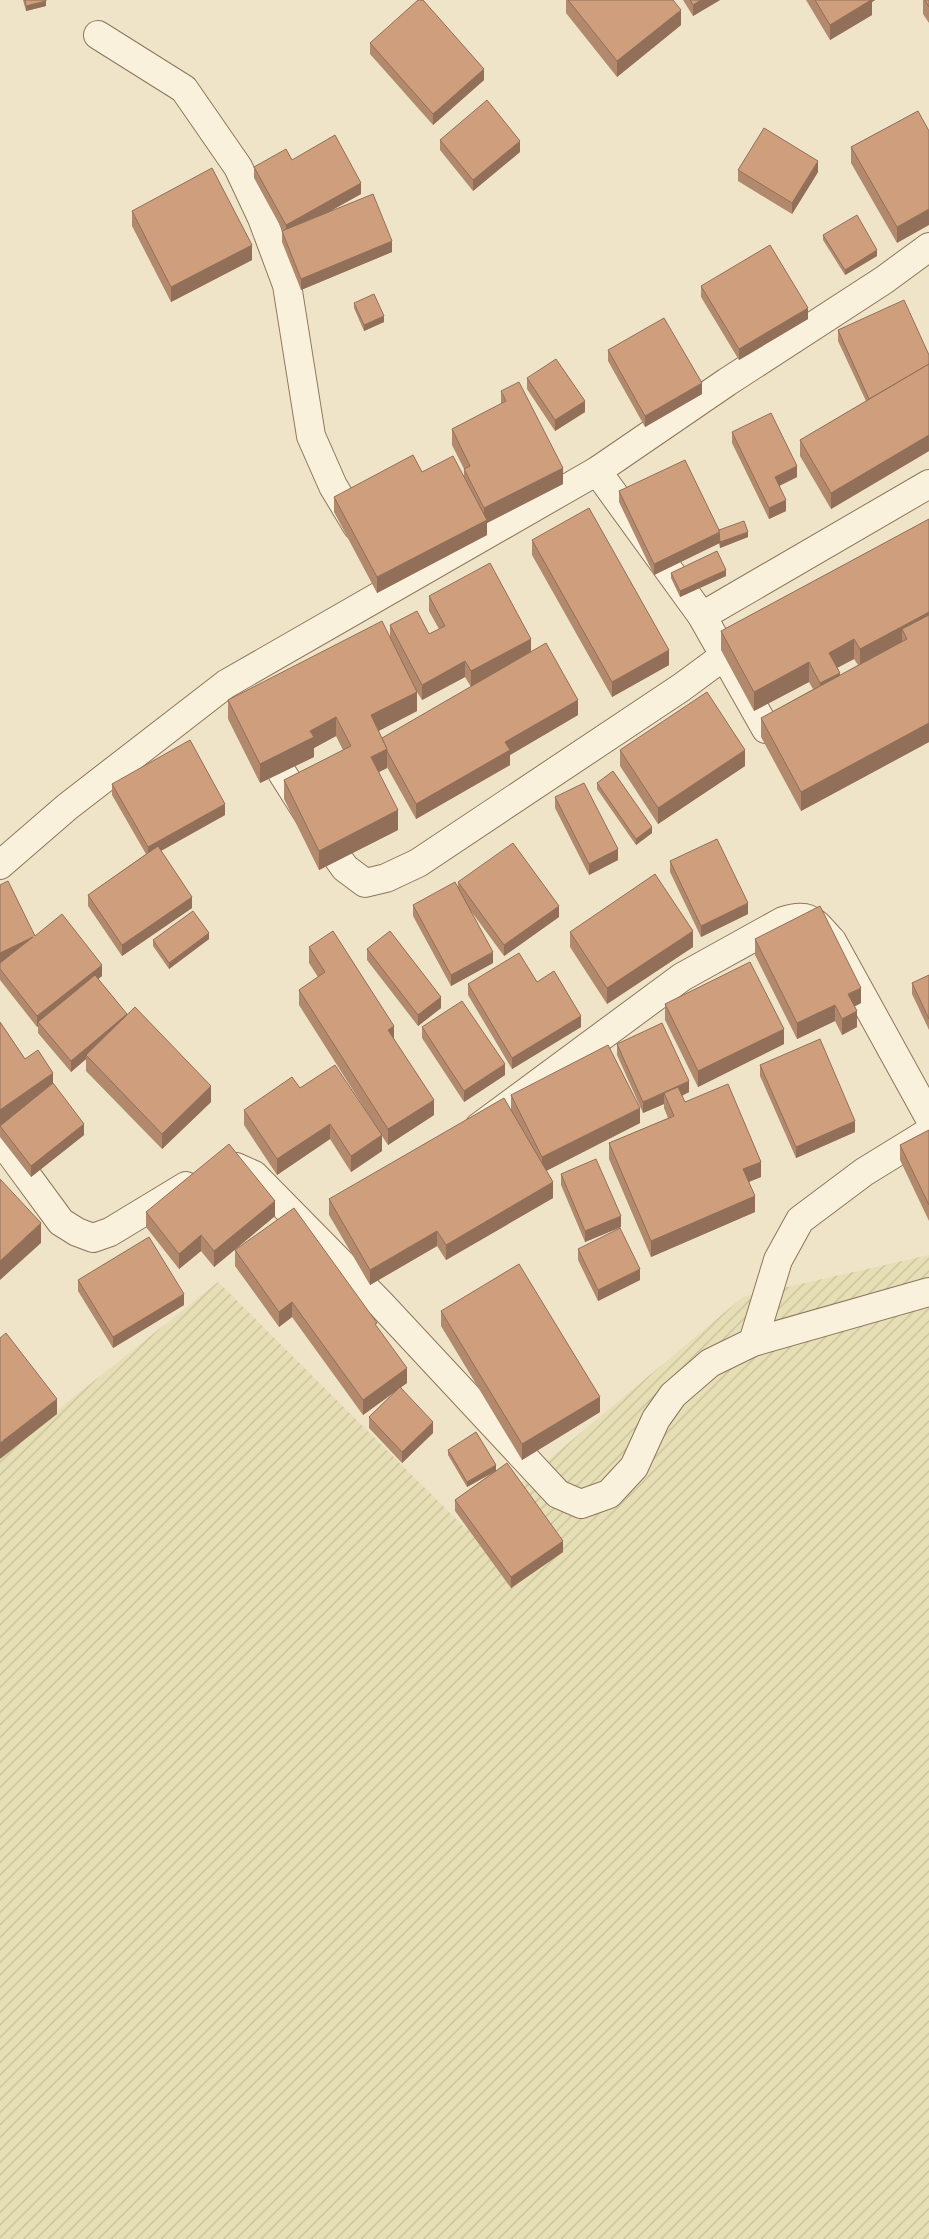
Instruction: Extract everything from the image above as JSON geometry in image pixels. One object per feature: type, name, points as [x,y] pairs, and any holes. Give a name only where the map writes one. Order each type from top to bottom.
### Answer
[{"type":"street","points":[[98,35],[184,89],[238,167],[262,218],[287,285],[311,436],[333,486],[393,589]]},
{"type":"street","points":[[0,865],[67,807],[237,701],[393,589],[597,471],[727,382],[884,280],[929,247]]},
{"type":"street","points":[[597,471],[702,616],[766,729]]},
{"type":"street","points":[[702,616],[929,484]]},
{"type":"street","points":[[237,701],[322,836],[345,868],[365,883],[386,878],[418,863],[682,687],[724,656]]},
{"type":"street","points":[[458,1143],[682,977],[783,921],[799,916],[812,919],[832,941],[929,1117]]},
{"type":"street","points":[[753,1342],[778,1260],[800,1220],[864,1172],[929,1132]]},
{"type":"street","points":[[0,1139],[61,1222],[77,1232],[93,1238],[110,1232],[204,1175],[223,1168],[236,1167],[254,1175],[380,1303],[558,1494],[581,1504],[609,1494],[634,1467],[656,1419],[673,1395],[710,1363],[753,1342],[929,1292]]},
{"type":"street","points":[[321,1244],[345,1226]]},
{"type":"shaded area","points":[[929,1255],[929,2239],[0,2239],[0,1456],[218,1282],[466,1529],[743,1297]]},
{"type":"building","points":[[25,0],[46,0],[46,1],[26,6]]},
{"type":"building","points":[[418,0],[423,0],[484,69],[433,114],[370,43]]},
{"type":"building","points":[[568,0],[673,0],[681,10],[617,61]]},
{"type":"building","points":[[690,0],[701,0],[693,5]]},
{"type":"building","points":[[815,0],[871,0],[830,25]]},
{"type":"building","points":[[487,100],[520,141],[473,180],[440,140]]},
{"type":"building","points":[[918,111],[929,131],[929,209],[897,227],[851,147]]},
{"type":"building","points":[[764,128],[818,161],[792,203],[738,170]]},
{"type":"building","points":[[335,135],[361,183],[286,225],[254,167],[286,149],[292,160]]},
{"type":"building","points":[[212,168],[252,245],[171,287],[132,211]]},
{"type":"building","points":[[373,194],[392,241],[301,279],[282,231]]},
{"type":"building","points":[[857,215],[877,250],[845,270],[823,235]]},
{"type":"building","points":[[770,245],[808,308],[739,349],[701,286]]},
{"type":"building","points":[[374,294],[384,316],[364,325],[354,303]]},
{"type":"building","points":[[904,300],[929,355],[929,364],[869,399],[838,330]]},
{"type":"building","points":[[664,318],[702,383],[645,416],[608,350]]},
{"type":"building","points":[[556,359],[585,401],[555,420],[527,378]]},
{"type":"building","points":[[929,364],[929,435],[831,493],[800,440]]},
{"type":"building","points":[[519,382],[563,468],[484,508],[464,469],[470,466],[452,429],[506,401],[501,391]]},
{"type":"building","points":[[771,413],[797,466],[775,477],[786,500],[769,508],[732,432]]},
{"type":"building","points":[[413,455],[422,472],[453,456],[487,520],[377,577],[334,497]]},
{"type":"building","points":[[685,460],[720,532],[654,564],[619,491]]},
{"type":"building","points":[[589,508],[669,650],[612,682],[532,540]]},
{"type":"building","points":[[929,519],[929,612],[860,649],[854,639],[829,653],[840,673],[820,683],[809,662],[754,692],[721,631]]},
{"type":"building","points":[[744,521],[748,532],[720,542],[719,530]]},
{"type":"building","points":[[717,551],[726,570],[680,591],[671,573]]},
{"type":"building","points":[[490,563],[531,639],[471,671],[465,661],[422,685],[390,625],[417,611],[429,634],[445,626],[429,596]]},
{"type":"building","points":[[929,615],[929,723],[801,792],[761,718],[907,639],[902,629]]},
{"type":"building","points":[[382,621],[417,692],[371,715],[387,749],[371,757],[398,810],[319,851],[284,780],[351,746],[336,717],[310,731],[314,737],[260,764],[228,700]]},
{"type":"building","points":[[546,643],[578,700],[505,742],[510,750],[416,804],[387,751],[382,738]]},
{"type":"building","points":[[707,692],[745,750],[658,808],[620,750]]},
{"type":"building","points":[[190,740],[225,804],[148,847],[112,784]]},
{"type":"building","points":[[613,771],[652,827],[636,839],[597,783]]},
{"type":"building","points":[[584,783],[618,849],[589,864],[555,797]]},
{"type":"building","points":[[717,839],[748,903],[701,926],[670,861]]},
{"type":"building","points":[[513,843],[559,906],[504,945],[458,882]]},
{"type":"building","points":[[158,846],[192,897],[122,945],[88,895]]},
{"type":"building","points":[[655,874],[693,931],[607,988],[570,932]]},
{"type":"building","points":[[8,881],[35,936],[62,914],[102,965],[37,1016],[0,969],[0,963],[33,937],[0,953],[0,885]]},
{"type":"building","points":[[455,882],[493,952],[451,975],[413,905]]},
{"type":"building","points":[[820,906],[861,988],[848,994],[857,1011],[842,1019],[835,1005],[797,1023],[755,939]]},
{"type":"building","points":[[193,911],[209,933],[169,963],[153,940]]},
{"type":"building","points":[[333,931],[394,1026],[388,1030],[434,1100],[388,1129],[299,990],[325,972],[309,947]]},
{"type":"building","points":[[390,931],[441,997],[418,1015],[367,949]]},
{"type":"building","points":[[519,953],[537,982],[554,971],[581,1016],[512,1058],[468,984]]},
{"type":"building","points":[[750,962],[784,1029],[698,1071],[665,1004]]},
{"type":"building","points":[[95,975],[127,1014],[71,1061],[38,1022]]},
{"type":"building","points":[[929,975],[929,1019],[912,983]]},
{"type":"building","points":[[462,1001],[505,1064],[464,1091],[422,1027]]},
{"type":"building","points":[[135,1007],[211,1086],[162,1134],[86,1055]]},
{"type":"building","points":[[0,1022],[25,1059],[38,1050],[53,1073],[0,1110]]},
{"type":"building","points":[[662,1023],[689,1081],[643,1102],[617,1044]]},
{"type":"building","points":[[820,1039],[855,1121],[796,1147],[760,1065]]},
{"type":"building","points":[[608,1045],[640,1108],[542,1157],[511,1095]]},
{"type":"building","points":[[335,1065],[382,1135],[351,1156],[330,1124],[277,1159],[244,1110],[292,1077],[300,1088]]},
{"type":"building","points":[[53,1083],[84,1124],[31,1166],[0,1126]]},
{"type":"building","points":[[728,1084],[761,1162],[743,1169],[755,1196],[651,1241],[609,1143],[674,1116],[664,1093],[678,1087],[685,1102]]},
{"type":"building","points":[[504,1098],[553,1182],[446,1245],[437,1231],[370,1270],[329,1199]]},
{"type":"building","points":[[929,1130],[929,1205],[900,1145]]},
{"type":"building","points":[[229,1144],[275,1201],[214,1251],[201,1235],[179,1254],[146,1212]]},
{"type":"building","points":[[596,1159],[621,1216],[585,1231],[561,1174]]},
{"type":"building","points":[[0,1179],[41,1223],[0,1261]]},
{"type":"building","points":[[294,1208],[407,1368],[363,1400],[292,1302],[279,1312],[235,1250]]},
{"type":"building","points":[[620,1228],[640,1269],[598,1290],[578,1249]]},
{"type":"building","points":[[149,1237],[184,1294],[113,1337],[78,1280]]},
{"type":"building","points":[[519,1264],[600,1397],[522,1444],[441,1311]]},
{"type":"building","points":[[6,1333],[57,1399],[0,1443],[0,1338]]},
{"type":"building","points":[[400,1387],[433,1422],[402,1452],[369,1417]]},
{"type":"building","points":[[476,1432],[496,1465],[467,1482],[448,1450]]},
{"type":"building","points":[[507,1463],[563,1541],[511,1577],[455,1500]]}]
